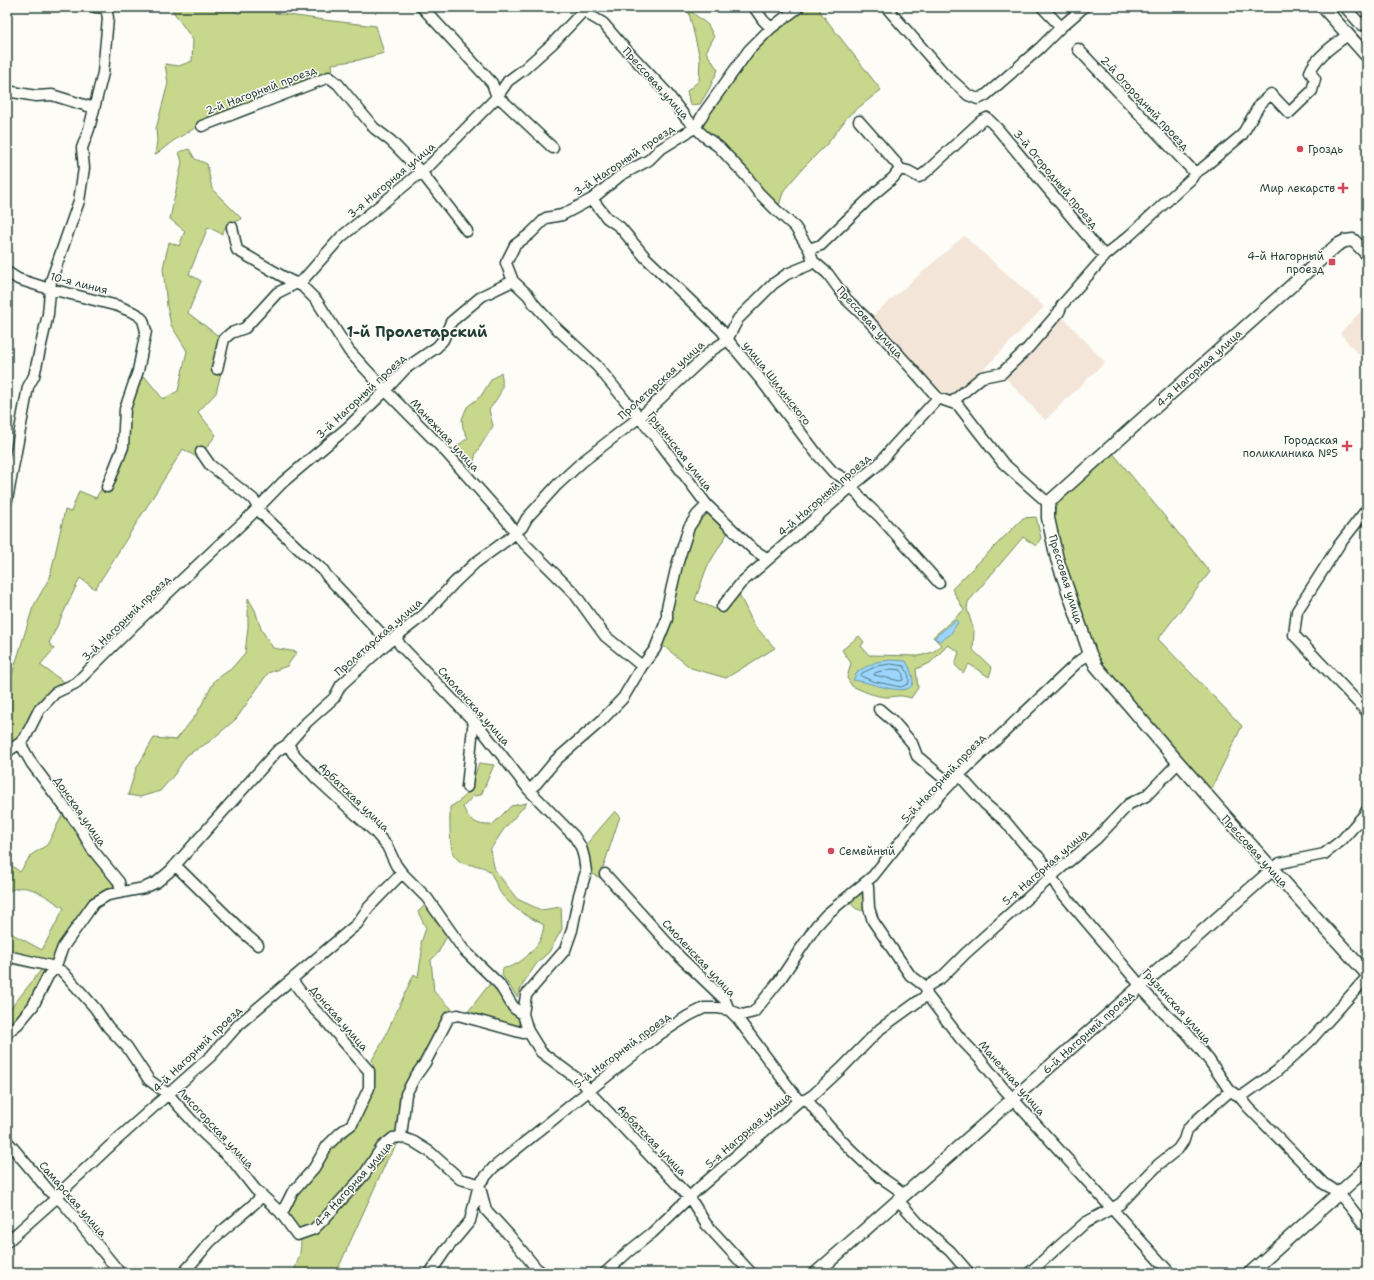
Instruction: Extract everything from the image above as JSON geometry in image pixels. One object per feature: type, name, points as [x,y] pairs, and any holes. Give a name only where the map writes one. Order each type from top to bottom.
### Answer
[{"type":"street","points":[[7,500],[28,387],[34,376],[48,314],[49,288],[78,201],[84,168],[82,148],[89,129],[103,73],[108,18],[106,7],[95,7]]},
{"type":"street","points":[[422,7],[492,83],[496,97],[504,102],[553,148]]},
{"type":"street","points":[[754,7],[771,28]]},
{"type":"street","name":"3-й Нагорный проезд","points":[[20,743],[25,738],[39,710],[55,693],[76,684],[136,623],[251,516],[257,508],[284,482],[348,427],[406,368],[437,347],[443,340],[451,322],[482,296],[512,281],[506,262],[515,245],[530,234],[546,218],[562,215],[592,199],[621,175],[649,160],[659,150],[696,127],[703,114],[749,50],[771,28],[799,7]]},
{"type":"street","points":[[886,7],[944,74],[968,95],[978,99],[986,95],[998,85],[1084,7]]},
{"type":"street","points":[[1042,7],[1061,27]]},
{"type":"street","points":[[1323,7],[1367,56]]},
{"type":"street","points":[[1345,7],[1364,23]]},
{"type":"street","name":"3-я Нагорная улица","points":[[217,369],[224,340],[231,333],[245,328],[277,293],[303,280],[341,237],[422,172],[496,97],[508,81],[552,44],[585,8]]},
{"type":"street","name":"Прессовая улица","points":[[585,8],[590,16],[603,23],[666,92],[686,118],[704,136],[719,147],[747,177],[758,192],[795,227],[809,249],[813,261],[828,274],[847,300],[938,398]]},
{"type":"street","points":[[952,402],[982,378],[993,374],[1002,373],[1028,348],[1059,312],[1062,305],[1106,255],[1191,179],[1195,173],[1242,135],[1260,104],[1271,94],[1289,113],[1312,91],[1315,79],[1310,72],[1313,64],[1348,35]]},
{"type":"street","name":"2-й Огородный проезд","points":[[1078,49],[1195,173]]},
{"type":"street","name":"2-й Нагорный проезд","points":[[202,126],[329,77],[338,84],[374,128],[391,141],[422,172]]},
{"type":"street","points":[[7,91],[36,96],[52,95],[94,108]]},
{"type":"street","name":"3-й Огородный проезд","points":[[900,169],[908,171],[919,177],[981,121],[987,118],[1100,250],[1106,255]]},
{"type":"street","points":[[809,249],[821,244],[893,178],[900,169],[859,121]]},
{"type":"street","points":[[422,172],[467,231]]},
{"type":"street","name":"улица Шилинского","points":[[592,199],[607,218],[620,227],[645,257],[722,331],[731,344],[762,380],[817,454],[833,472],[847,480],[864,502],[879,516],[939,583]]},
{"type":"street","name":"Манежная улица","points":[[232,227],[237,250],[302,286],[317,301],[349,351],[445,451],[507,521],[522,541],[574,593],[605,636],[642,666]]},
{"type":"street","name":"4-я Нагорная улица","points":[[1048,503],[1337,246],[1345,241],[1353,240],[1367,254]]},
{"type":"street","name":"Пролетарская улица","points":[[7,1033],[18,1024],[33,1006],[45,981],[55,968],[63,947],[94,903],[108,895],[144,888],[157,882],[175,865],[277,751],[288,744],[307,722],[334,698],[341,685],[392,640],[425,614],[475,563],[516,532],[557,484],[582,462],[639,418],[712,350],[723,343],[728,338],[738,319],[773,284],[787,274],[809,265],[813,261]]},
{"type":"street","name":"10-я линия","points":[[7,272],[18,279],[118,306],[138,314],[143,320],[146,332],[138,371],[125,409],[123,447],[107,487]]},
{"type":"street","name":"Грузинская улица","points":[[512,281],[528,296],[553,325],[597,366],[707,505],[754,550],[768,559]]},
{"type":"street","points":[[938,398],[958,405],[1003,464],[1048,503]]},
{"type":"street","name":"4-й Нагорный проезд","points":[[722,607],[741,583],[879,464],[938,398]]},
{"type":"street","name":"Смоленская улица","points":[[201,452],[210,465],[253,499],[257,508],[304,554],[323,570],[327,576],[392,640],[400,645],[477,724],[529,790],[574,836],[581,847],[586,872],[579,895],[572,930],[564,950],[526,995],[523,1014]]},
{"type":"street","name":"Прессовая улица","points":[[1048,503],[1048,518],[1057,559],[1090,654],[1096,666],[1178,763],[1367,975]]},
{"type":"street","points":[[529,790],[556,760],[600,722],[622,698],[642,666],[655,649],[667,619],[667,608],[677,565],[689,527],[697,515],[707,505]]},
{"type":"street","points":[[1367,509],[1339,545],[1297,612],[1294,635],[1367,712]]},
{"type":"street","name":"5-й Нагорный проезд","points":[[430,1273],[445,1251],[470,1221],[479,1184],[493,1168],[588,1090],[660,1034],[688,1016],[704,1008],[729,1010],[742,1015],[754,1012],[779,981],[816,926],[873,876],[924,812],[956,779],[1074,665],[1090,654]]},
{"type":"street","name":"Грузинская улица","points":[[879,709],[893,721],[912,743],[917,756],[942,777],[956,779],[1005,821],[1025,845],[1038,856],[1058,888],[1145,992],[1164,1013],[1186,1032],[1234,1094],[1324,1184],[1333,1188],[1367,1228]]},
{"type":"street","points":[[467,787],[473,727],[477,724]]},
{"type":"street","points":[[7,752],[20,743]]},
{"type":"street","name":"Донская улица","points":[[20,743],[32,764],[79,826],[92,849],[119,882],[121,892]]},
{"type":"street","name":"Арбатская улица","points":[[288,744],[293,753],[317,779],[374,831],[388,846],[396,865],[427,898],[463,949],[499,984],[514,1008],[523,1014]]},
{"type":"street","name":"5-я Нагорная улица","points":[[605,1273],[652,1233],[699,1188],[842,1068],[880,1029],[927,991],[966,953],[1096,839],[1129,804],[1146,796],[1178,763]]},
{"type":"street","name":"6-й Нагорный проезд","points":[[816,1273],[1280,863],[1324,854],[1342,840],[1367,810]]},
{"type":"street","points":[[175,865],[258,945]]},
{"type":"street","name":"4-й Нагорный проезд","points":[[7,1242],[111,1145],[211,1056],[239,1024],[357,924],[369,907],[402,873]]},
{"type":"street","name":"Смоленская улица","points":[[605,874],[680,957],[725,1000],[729,1010],[738,1019],[803,1100],[827,1126],[880,1177],[899,1189],[901,1198],[922,1227],[950,1251],[970,1273]]},
{"type":"street","name":"Манежная улица","points":[[866,883],[868,887],[869,908],[873,921],[910,975],[927,991],[960,1038],[980,1059],[1013,1099],[1170,1273]]},
{"type":"street","name":"Лысогорская улица","points":[[7,956],[55,968],[63,972],[95,1008],[108,1027],[127,1047],[149,1080],[168,1094],[203,1133],[233,1160],[255,1189],[280,1212],[297,1234]]},
{"type":"street","points":[[1029,1273],[1085,1224],[1120,1204],[1159,1164],[1178,1149],[1184,1140],[1187,1130],[1198,1119],[1234,1094],[1245,1094],[1277,1070],[1310,1041],[1367,975]]},
{"type":"street","name":"Донская улица","points":[[280,1212],[284,1209],[292,1193],[314,1168],[327,1146],[352,1124],[368,1088],[369,1071],[324,1018],[312,1007],[292,980]]},
{"type":"street","points":[[523,1014],[528,1031]]},
{"type":"street","name":"4-я Нагорная улица","points":[[297,1234],[314,1229],[364,1175],[382,1147],[393,1138],[401,1137],[406,1094],[415,1077],[426,1063],[449,1017],[458,1015],[523,1032],[528,1031]]},
{"type":"street","name":"Арбатская улица","points":[[528,1031],[541,1052],[583,1083],[690,1198],[706,1224],[751,1273]]},
{"type":"street","points":[[401,1137],[414,1142],[430,1152],[460,1179],[479,1184],[486,1210],[536,1268],[543,1273]]},
{"type":"street","name":"Самарская улица","points":[[7,1141],[50,1192],[57,1197],[120,1273]]},
{"type":"street","points":[[1250,1273],[1367,1168]]},
{"type":"street","points":[[183,1273],[210,1242],[244,1214],[262,1196]]},
{"type":"shaded area","points":[[964,236],[1044,307],[978,375],[950,397],[942,393],[870,318]]},
{"type":"shaded area","points":[[1367,305],[1367,364],[1340,333]]},
{"type":"shaded area","points":[[1060,314],[1105,362],[1045,420],[1004,376]]},
{"type":"green space","points":[[170,7],[228,7],[239,14],[244,7],[274,7],[275,13],[376,26],[384,53],[359,60],[332,64],[333,73],[215,116],[173,141],[155,155],[157,141],[156,129],[168,83],[165,64],[179,66],[192,61],[193,40]]},
{"type":"green space","points":[[805,7],[819,7],[821,13],[881,90],[849,115],[828,143],[784,190],[778,208],[702,129],[702,122],[751,53],[775,30]]},
{"type":"green space","points":[[688,9],[708,25],[714,37],[706,52],[718,70],[700,104],[690,105],[687,91],[699,81],[700,58]]},
{"type":"green space","points":[[189,149],[195,159],[207,164],[212,189],[242,219],[226,226],[222,234],[208,227],[189,274],[201,281],[188,313],[226,343],[223,365],[216,393],[198,412],[216,435],[198,458],[183,449],[95,589],[80,578],[49,643],[54,649],[40,665],[67,684],[18,740],[7,747],[7,678],[11,678],[33,607],[50,577],[65,510],[71,512],[79,491],[96,498],[111,472],[129,409],[140,379],[145,377],[163,399],[178,391],[187,351],[171,325],[167,306],[163,268],[169,242],[179,246],[185,231],[170,219],[182,162],[179,152]]},
{"type":"green space","points":[[501,372],[502,388],[489,410],[493,426],[476,453],[472,469],[453,449],[468,438],[463,428],[462,419],[467,407],[481,396],[491,380]]},
{"type":"green space","points":[[1112,452],[1210,572],[1158,639],[1242,726],[1209,793],[1102,666],[1093,649],[1060,557],[1054,517],[1056,506],[1061,496]]},
{"type":"green space","points":[[706,514],[710,514],[729,531],[707,567],[695,600],[722,612],[738,592],[754,625],[775,648],[726,678],[691,668],[661,644],[692,529]]},
{"type":"green space","points":[[1036,517],[1041,538],[1036,546],[1023,537],[968,602],[967,609],[974,631],[973,650],[992,668],[989,677],[969,664],[963,673],[955,665],[959,652],[948,645],[930,663],[916,669],[918,688],[911,698],[900,696],[877,696],[852,686],[847,678],[851,663],[842,650],[859,636],[864,642],[861,646],[869,655],[919,656],[933,652],[941,645],[933,637],[964,610],[952,589],[1023,518]]},
{"type":"green space","points":[[248,598],[255,610],[261,629],[273,648],[297,652],[287,666],[268,673],[236,719],[209,742],[187,755],[174,775],[160,791],[140,797],[128,795],[136,769],[154,738],[176,740],[196,715],[215,680],[231,669],[245,653],[248,627]]},
{"type":"green space","points":[[479,763],[494,765],[481,795],[473,796],[463,807],[471,819],[477,823],[492,825],[511,806],[527,803],[504,829],[490,850],[495,870],[517,899],[541,910],[561,907],[562,929],[549,952],[537,963],[524,982],[517,997],[502,975],[503,968],[514,965],[529,954],[540,940],[544,925],[522,912],[506,900],[489,871],[480,866],[466,864],[458,860],[452,851],[451,846],[450,807],[463,798],[470,789]]},
{"type":"green space","points":[[65,810],[114,879],[113,886],[108,892],[83,911],[55,954],[30,1003],[15,1022],[7,1028],[7,1013],[41,970],[7,963],[7,931],[42,950],[64,908],[44,895],[29,889],[14,889],[7,893],[7,862],[20,872],[31,855],[47,845]]},
{"type":"green space","points":[[615,811],[620,816],[601,878],[589,873],[584,847]]},
{"type":"green space","points":[[865,889],[865,911],[854,907],[851,900]]},
{"type":"green space","points":[[426,904],[447,936],[438,953],[431,960],[434,992],[454,1011],[424,1062],[412,1076],[400,1141],[388,1158],[336,1273],[293,1273],[299,1257],[301,1240],[297,1229],[288,1216],[289,1207],[310,1172],[329,1148],[342,1134],[356,1128],[371,1086],[373,1077],[372,1060],[382,1043],[414,974],[418,977],[422,952],[421,943],[426,928],[418,912]]},
{"type":"green space","points":[[492,981],[518,1016],[519,1027],[467,1013]]},
{"type":"water","points":[[956,620],[958,622],[950,635],[940,641],[935,639],[935,637]]},
{"type":"water","points":[[890,660],[906,661],[912,676],[912,685],[907,689],[898,690],[886,688],[853,680],[858,671],[876,662]]},
{"type":"tram line","points":[[1332,7],[1367,47]]},
{"type":"place","name":"Гроздь","points":[[1300,149]]},
{"type":"place","name":"Мир лекарств","points":[[1343,188]]},
{"type":"place","name":"4-й Нагорный проезд","points":[[1332,262]]},
{"type":"place","name":"Городская поликлиника №5","points":[[1347,446]]},
{"type":"place","name":"Семейный","points":[[831,851]]},
{"type":"district","name":"1-й Пролетарский","points":[[417,332]]}]
